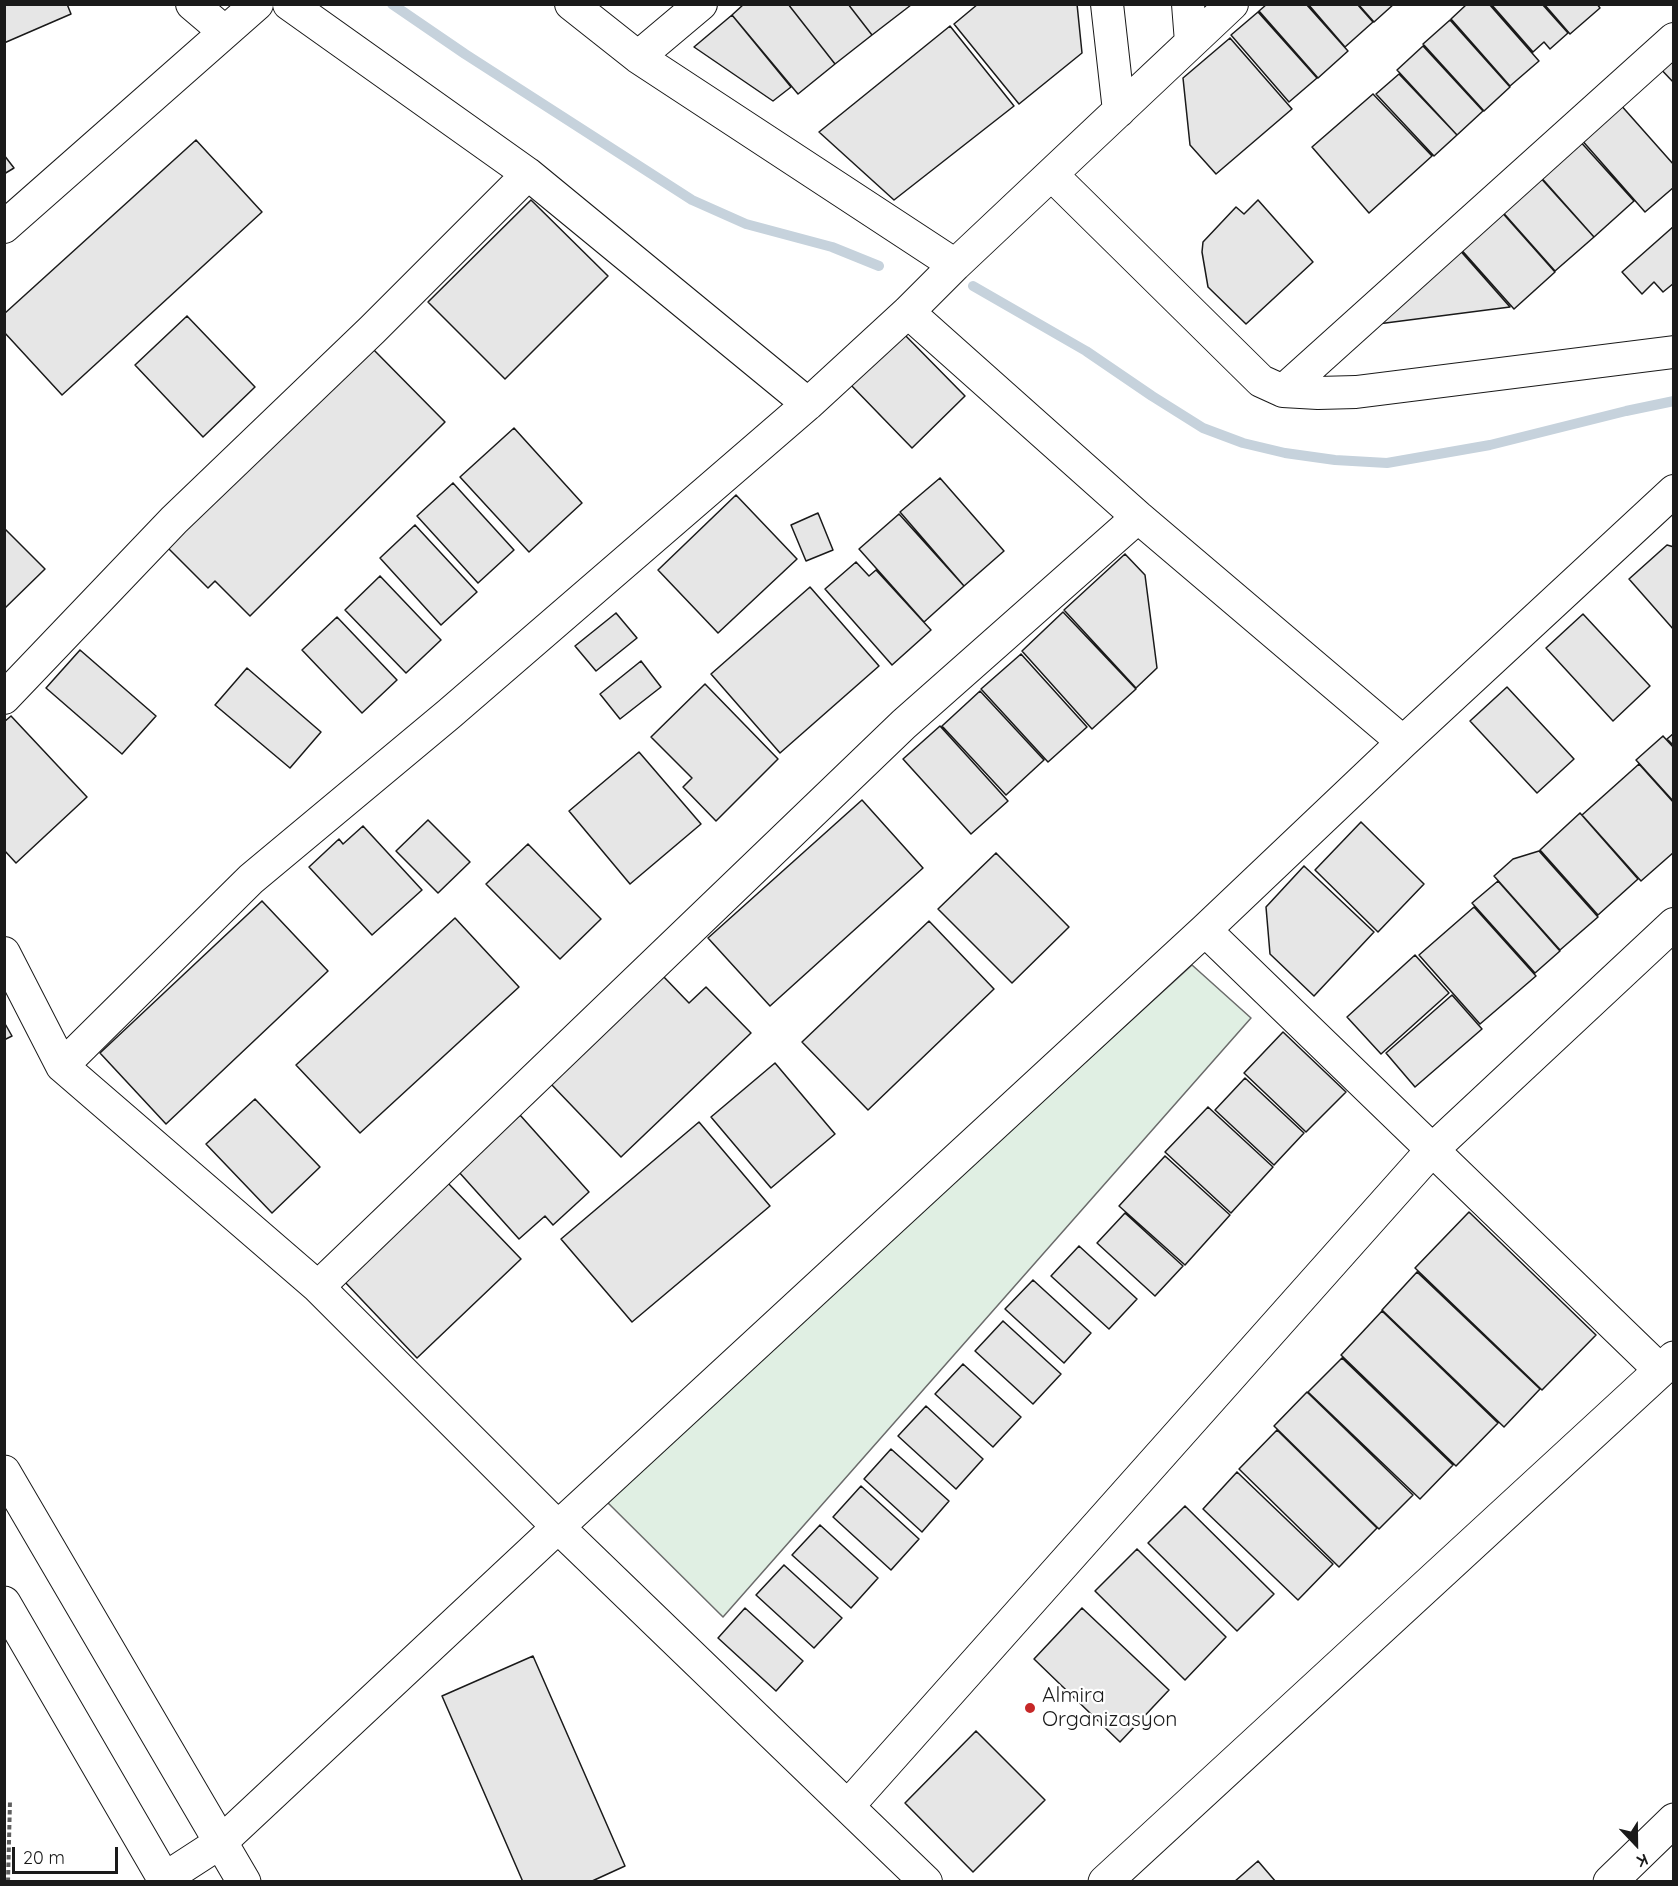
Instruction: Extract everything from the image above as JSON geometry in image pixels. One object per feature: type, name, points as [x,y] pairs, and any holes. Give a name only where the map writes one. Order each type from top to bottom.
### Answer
[{"type":"main road","points":[[1105,1881],[1667,1364]]},
{"type":"main road","points":[[4,1473],[244,1881]]},
{"type":"main road","points":[[4,1603],[165,1880]]},
{"type":"main road","points":[[1610,1881],[1674,1820]]},
{"type":"street","points":[[192,4],[225,32]]},
{"type":"street","points":[[4,227],[257,4]]},
{"type":"street","points":[[289,4],[528,174],[808,404]]},
{"type":"street","points":[[571,4],[638,57],[955,266]]},
{"type":"street","points":[[638,57],[701,4]]},
{"type":"street","points":[[1107,4],[1119,111]]},
{"type":"street","points":[[1188,4],[1191,42]]},
{"type":"street","points":[[62,1066],[250,879],[449,714],[808,404],[1232,4]]},
{"type":"street","points":[[1282,391],[1674,39]]},
{"type":"street","points":[[4,698],[174,520],[372,330],[528,174]]},
{"type":"street","points":[[1052,175],[1261,381],[1282,391],[1356,392],[1674,352]]},
{"type":"street","points":[[908,312],[1138,517],[1403,742]]},
{"type":"street","points":[[165,1880],[221,1842],[558,1527],[1205,930],[1403,742],[1662,517],[1674,491]]},
{"type":"street","points":[[318,1287],[903,724],[1138,517]]},
{"type":"street","points":[[848,1806],[1432,1150],[1674,924]]},
{"type":"street","points":[[1205,930],[1432,1150],[1667,1364]]},
{"type":"street","points":[[4,953],[62,1066],[318,1287],[558,1527],[926,1881]]},
{"type":"path","points":[[8,1881],[10,1801]]},
{"type":"green space","points":[[1192,965],[1251,1018],[723,1617],[605,1500]]},
{"type":"building","points":[[4,4],[67,4],[71,14],[4,43]]},
{"type":"building","points":[[744,4],[788,4],[835,64],[798,94],[732,15]]},
{"type":"building","points":[[788,4],[848,4],[872,35],[835,64]]},
{"type":"building","points":[[848,4],[911,4],[911,5],[872,35]]},
{"type":"building","points":[[978,4],[1077,4],[1082,53],[1019,104],[954,24]]},
{"type":"building","points":[[1267,4],[1306,4],[1348,51],[1318,78],[1259,11]]},
{"type":"building","points":[[1308,4],[1357,4],[1373,22],[1345,47]]},
{"type":"building","points":[[1358,4],[1394,4],[1374,22]]},
{"type":"building","points":[[1467,4],[1489,4],[1539,61],[1510,86],[1451,19]]},
{"type":"building","points":[[1491,4],[1542,4],[1568,33],[1550,49],[1544,42],[1533,52]]},
{"type":"building","points":[[1544,4],[1597,4],[1600,8],[1570,34]]},
{"type":"building","points":[[1258,12],[1317,78],[1289,102],[1231,35]]},
{"type":"building","points":[[732,15],[791,87],[773,101],[694,47]]},
{"type":"building","points":[[1450,20],[1510,87],[1484,111],[1423,44]]},
{"type":"building","points":[[950,26],[1014,106],[894,200],[819,132]]},
{"type":"building","points":[[1230,38],[1292,109],[1216,174],[1190,145],[1183,78]]},
{"type":"building","points":[[1423,46],[1483,111],[1457,135],[1397,70]]},
{"type":"building","points":[[1674,48],[1674,83],[1656,64]]},
{"type":"building","points":[[1399,74],[1457,135],[1434,156],[1376,94]]},
{"type":"building","points":[[1373,94],[1432,156],[1369,213],[1312,147]]},
{"type":"building","points":[[1619,103],[1674,165],[1674,187],[1645,212],[1580,138]]},
{"type":"building","points":[[1578,139],[1634,201],[1594,237],[1538,174]]},
{"type":"building","points":[[196,140],[262,212],[62,395],[4,332],[4,314]]},
{"type":"building","points":[[4,155],[14,168],[4,174]]},
{"type":"building","points":[[1538,175],[1594,237],[1555,271],[1499,208]]},
{"type":"building","points":[[531,200],[608,276],[505,379],[428,302]]},
{"type":"building","points":[[1258,200],[1313,262],[1246,324],[1208,287],[1202,252],[1203,242],[1236,207],[1244,214]]},
{"type":"building","points":[[1499,209],[1555,272],[1514,309],[1458,246]]},
{"type":"building","points":[[1674,226],[1674,283],[1663,292],[1654,282],[1642,294],[1622,272]]},
{"type":"building","points":[[1457,247],[1510,307],[1370,325]]},
{"type":"building","points":[[187,316],[255,387],[203,437],[135,365]]},
{"type":"building","points":[[900,330],[965,396],[912,448],[847,381]]},
{"type":"building","points":[[369,345],[445,422],[250,616],[215,581],[208,588],[166,546]]},
{"type":"building","points":[[514,428],[582,503],[529,552],[460,477]]},
{"type":"building","points":[[940,478],[1004,551],[964,586],[900,512]]},
{"type":"building","points":[[453,483],[514,550],[478,583],[417,516]]},
{"type":"building","points":[[736,495],[797,559],[718,633],[658,570]]},
{"type":"building","points":[[818,513],[833,550],[806,561],[791,525]]},
{"type":"building","points":[[899,514],[964,586],[924,622],[859,549]]},
{"type":"building","points":[[415,525],[477,592],[441,625],[380,558]]},
{"type":"building","points":[[4,528],[45,569],[4,609]]},
{"type":"building","points":[[1667,545],[1674,547],[1674,630],[1629,579]]},
{"type":"building","points":[[1125,554],[1145,575],[1157,668],[1136,688],[1064,610]]},
{"type":"building","points":[[856,562],[869,576],[876,570],[931,630],[892,665],[825,589]]},
{"type":"building","points":[[380,576],[441,640],[406,673],[345,610]]},
{"type":"building","points":[[810,587],[879,666],[780,753],[711,674]]},
{"type":"building","points":[[1063,612],[1136,689],[1092,729],[1022,651]]},
{"type":"building","points":[[616,613],[637,638],[596,671],[575,646]]},
{"type":"building","points":[[1583,614],[1650,686],[1613,721],[1546,648]]},
{"type":"building","points":[[337,617],[397,680],[362,713],[302,650]]},
{"type":"building","points":[[80,650],[156,716],[122,754],[46,688]]},
{"type":"building","points":[[1021,654],[1087,727],[1048,762],[981,689]]},
{"type":"building","points":[[641,661],[661,687],[620,719],[600,694]]},
{"type":"building","points":[[247,668],[321,732],[290,768],[215,705]]},
{"type":"building","points":[[705,684],[778,759],[716,821],[683,787],[692,778],[651,737]]},
{"type":"building","points":[[1507,687],[1574,759],[1537,793],[1470,721]]},
{"type":"building","points":[[980,691],[1044,760],[1006,795],[942,726]]},
{"type":"building","points":[[11,716],[87,797],[16,863],[4,850],[4,722]]},
{"type":"building","points":[[940,726],[1008,801],[971,834],[903,759]]},
{"type":"building","points":[[1674,733],[1674,746],[1667,739]]},
{"type":"building","points":[[1663,736],[1674,748],[1674,802],[1636,760]]},
{"type":"building","points":[[639,752],[701,824],[630,884],[569,811]]},
{"type":"building","points":[[1639,764],[1674,803],[1674,852],[1641,881],[1582,815]]},
{"type":"building","points":[[862,800],[923,868],[770,1006],[708,938]]},
{"type":"building","points":[[1580,813],[1638,879],[1598,915],[1540,850]]},
{"type":"building","points":[[428,820],[470,862],[438,893],[396,851]]},
{"type":"building","points":[[1361,822],[1424,884],[1378,932],[1315,870]]},
{"type":"building","points":[[363,826],[422,890],[372,935],[309,867],[339,839],[343,844]]},
{"type":"building","points":[[528,844],[601,919],[560,959],[486,884]]},
{"type":"building","points":[[1539,851],[1598,917],[1560,950],[1494,876],[1513,859]]},
{"type":"building","points":[[996,853],[1069,927],[1012,983],[938,909]]},
{"type":"building","points":[[1304,866],[1374,932],[1314,996],[1270,954],[1266,907]]},
{"type":"building","points":[[1498,881],[1560,951],[1535,973],[1472,903]]},
{"type":"building","points":[[262,901],[328,971],[166,1124],[100,1053]]},
{"type":"building","points":[[1474,907],[1536,976],[1480,1024],[1419,955]]},
{"type":"building","points":[[455,918],[519,987],[360,1133],[296,1065]]},
{"type":"building","points":[[929,921],[994,989],[868,1110],[802,1042]]},
{"type":"building","points":[[1415,955],[1449,993],[1381,1054],[1347,1017]]},
{"type":"building","points":[[662,975],[689,1003],[706,987],[751,1033],[621,1157],[550,1083]]},
{"type":"building","points":[[1452,995],[1482,1029],[1415,1087],[1386,1053]]},
{"type":"building","points":[[4,1022],[12,1036],[4,1040]]},
{"type":"building","points":[[1283,1032],[1346,1092],[1306,1132],[1244,1073]]},
{"type":"building","points":[[775,1063],[835,1134],[771,1188],[711,1117]]},
{"type":"building","points":[[1245,1078],[1304,1133],[1274,1165],[1215,1110]]},
{"type":"building","points":[[255,1099],[320,1167],[272,1213],[206,1144]]},
{"type":"building","points":[[1208,1107],[1273,1167],[1231,1213],[1165,1152]]},
{"type":"building","points":[[520,1115],[589,1192],[553,1225],[545,1216],[519,1239],[458,1171]]},
{"type":"building","points":[[699,1122],[770,1206],[632,1322],[561,1239]]},
{"type":"building","points":[[1165,1156],[1230,1215],[1185,1265],[1119,1206]]},
{"type":"building","points":[[446,1181],[521,1259],[417,1358],[343,1280]]},
{"type":"building","points":[[1469,1212],[1596,1335],[1542,1390],[1415,1268]]},
{"type":"building","points":[[1125,1213],[1183,1266],[1155,1296],[1097,1243]]},
{"type":"building","points":[[1079,1246],[1137,1299],[1109,1329],[1051,1276]]},
{"type":"building","points":[[1417,1272],[1540,1389],[1504,1427],[1382,1310]]},
{"type":"building","points":[[1033,1280],[1091,1333],[1064,1363],[1005,1309]]},
{"type":"building","points":[[1382,1311],[1498,1423],[1456,1466],[1341,1355]]},
{"type":"building","points":[[1003,1321],[1061,1374],[1033,1404],[975,1351]]},
{"type":"building","points":[[1342,1358],[1453,1465],[1420,1499],[1308,1392]]},
{"type":"building","points":[[963,1364],[1021,1417],[993,1447],[935,1394]]},
{"type":"building","points":[[1307,1392],[1413,1495],[1379,1529],[1274,1426]]},
{"type":"building","points":[[926,1406],[983,1459],[956,1489],[898,1436]]},
{"type":"building","points":[[1277,1430],[1377,1528],[1339,1567],[1239,1469]]},
{"type":"building","points":[[891,1449],[949,1501],[922,1532],[864,1479]]},
{"type":"building","points":[[1237,1472],[1333,1564],[1298,1600],[1203,1509]]},
{"type":"building","points":[[861,1486],[919,1539],[891,1570],[833,1517]]},
{"type":"building","points":[[1185,1506],[1274,1594],[1237,1631],[1148,1543]]},
{"type":"building","points":[[820,1525],[878,1578],[851,1608],[792,1555]]},
{"type":"building","points":[[1137,1549],[1226,1637],[1185,1680],[1095,1591]]},
{"type":"building","points":[[784,1565],[842,1618],[814,1648],[756,1595]]},
{"type":"building","points":[[745,1608],[803,1661],[776,1691],[718,1638]]},
{"type":"building","points":[[1082,1608],[1169,1690],[1120,1742],[1034,1659]]},
{"type":"building","points":[[533,1656],[625,1866],[590,1882],[523,1882],[442,1696]]},
{"type":"building","points":[[976,1731],[1045,1800],[973,1872],[905,1803]]},
{"type":"building","points":[[1258,1861],[1276,1882],[1234,1882]]},
{"type":"waterway","points":[[392,4],[465,54],[692,200],[746,224],[832,247],[879,266]]},
{"type":"waterway","points":[[973,286],[1086,351],[1203,428],[1243,443],[1285,453],[1335,460],[1387,463],[1490,445],[1674,401]]},
{"type":"place","name":"Almira Organizasyon","points":[[1030,1708]]}]
